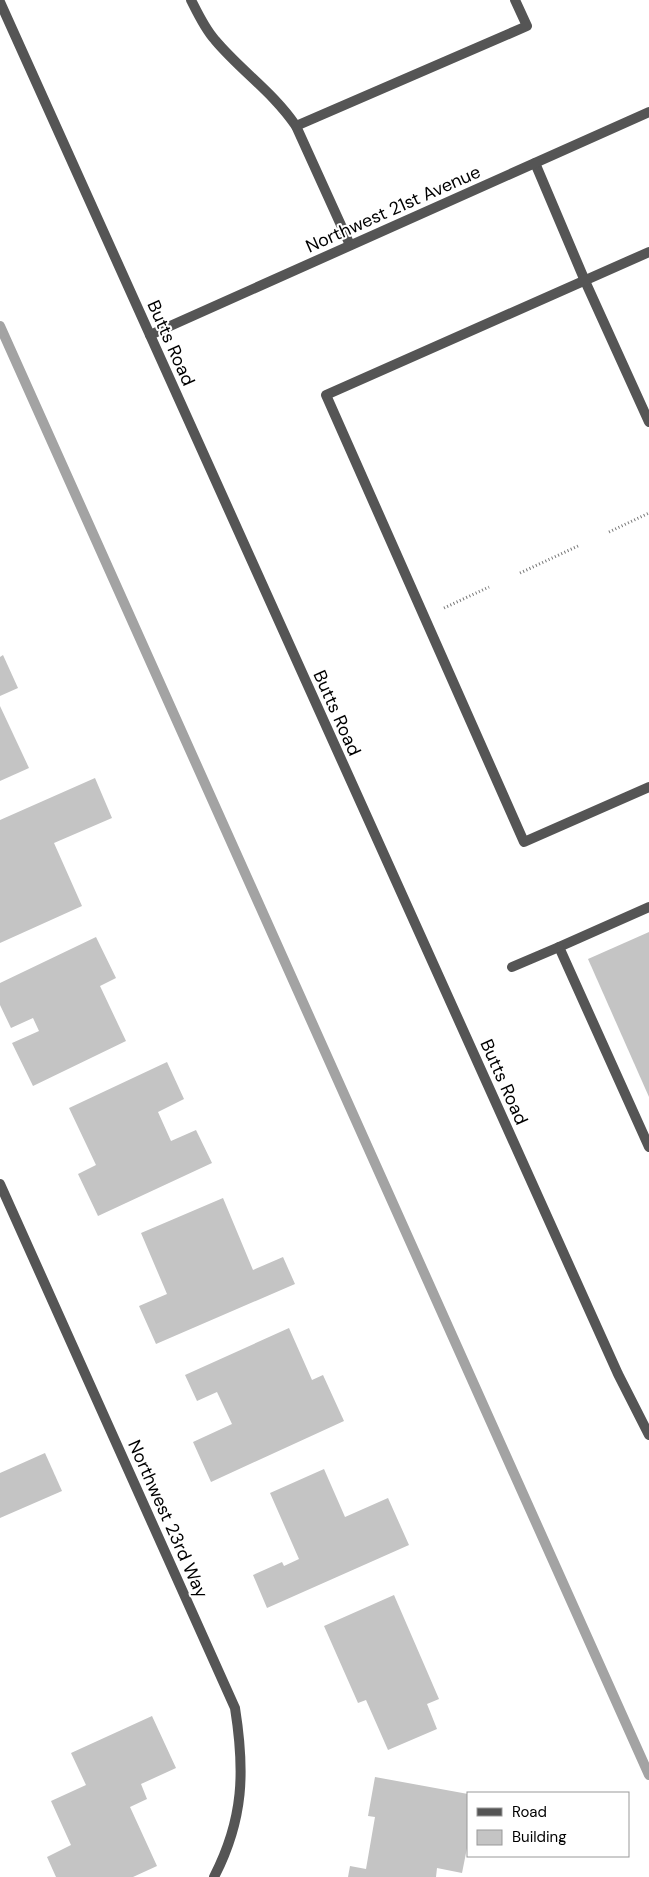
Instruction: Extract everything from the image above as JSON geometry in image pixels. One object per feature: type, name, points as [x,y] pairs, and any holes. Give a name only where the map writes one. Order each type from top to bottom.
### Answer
[{"type":"street","points":[[191,0],[204,26],[215,40],[285,109],[296,126],[350,245]]},
{"type":"street","points":[[296,126],[527,26],[515,0]]},
{"type":"street","name":"Butts Road","points":[[0,2],[618,1374],[649,1435]]},
{"type":"street","name":"Northwest 21st Avenue","points":[[150,335],[649,112]]},
{"type":"street","points":[[535,163],[585,281],[649,422]]},
{"type":"street","points":[[649,252],[326,395],[524,842],[649,787]]},
{"type":"street","points":[[512,967],[649,907]]},
{"type":"street","points":[[558,947],[649,1147]]},
{"type":"street","name":"Northwest 23rd Way","points":[[0,1184],[235,1708],[240,1738],[242,1770],[239,1802],[232,1833],[214,1877]]},
{"type":"path","points":[[609,532],[649,513]]},
{"type":"path","points":[[520,573],[578,546]]},
{"type":"path","points":[[439,610],[490,587]]},
{"type":"building","points":[[3,655],[18,688],[0,696],[0,657]]},
{"type":"building","points":[[0,706],[29,768],[0,781]]},
{"type":"building","points":[[95,778],[112,818],[54,843],[82,906],[0,943],[0,820]]},
{"type":"building","points":[[649,932],[649,1097],[588,959]]},
{"type":"building","points":[[96,937],[116,978],[100,986],[126,1041],[33,1086],[12,1043],[39,1031],[33,1018],[11,1028],[0,1005],[0,983]]},
{"type":"building","points":[[167,1062],[184,1099],[158,1112],[171,1141],[196,1130],[212,1163],[98,1216],[78,1174],[96,1165],[69,1108]]},
{"type":"building","points":[[223,1198],[253,1270],[283,1257],[295,1284],[156,1344],[139,1306],[167,1294],[141,1233]]},
{"type":"building","points":[[289,1328],[312,1380],[323,1375],[344,1421],[211,1482],[193,1442],[232,1424],[217,1392],[197,1401],[185,1375]]},
{"type":"building","points":[[45,1453],[62,1491],[0,1518],[0,1473]]},
{"type":"building","points":[[324,1469],[345,1517],[388,1498],[409,1545],[267,1608],[253,1575],[282,1562],[284,1566],[299,1559],[270,1493]]},
{"type":"building","points":[[394,1595],[439,1699],[427,1704],[437,1729],[388,1750],[366,1700],[358,1703],[324,1626]]},
{"type":"building","points":[[152,1716],[176,1768],[141,1784],[147,1799],[130,1807],[157,1866],[133,1877],[56,1877],[47,1857],[71,1845],[51,1801],[86,1785],[71,1753]]},
{"type":"building","points":[[375,1777],[467,1794],[467,1848],[462,1873],[437,1868],[436,1877],[348,1877],[350,1866],[366,1869],[375,1817],[368,1816]]},
{"type":"waterway","points":[[0,326],[649,1775]]}]
